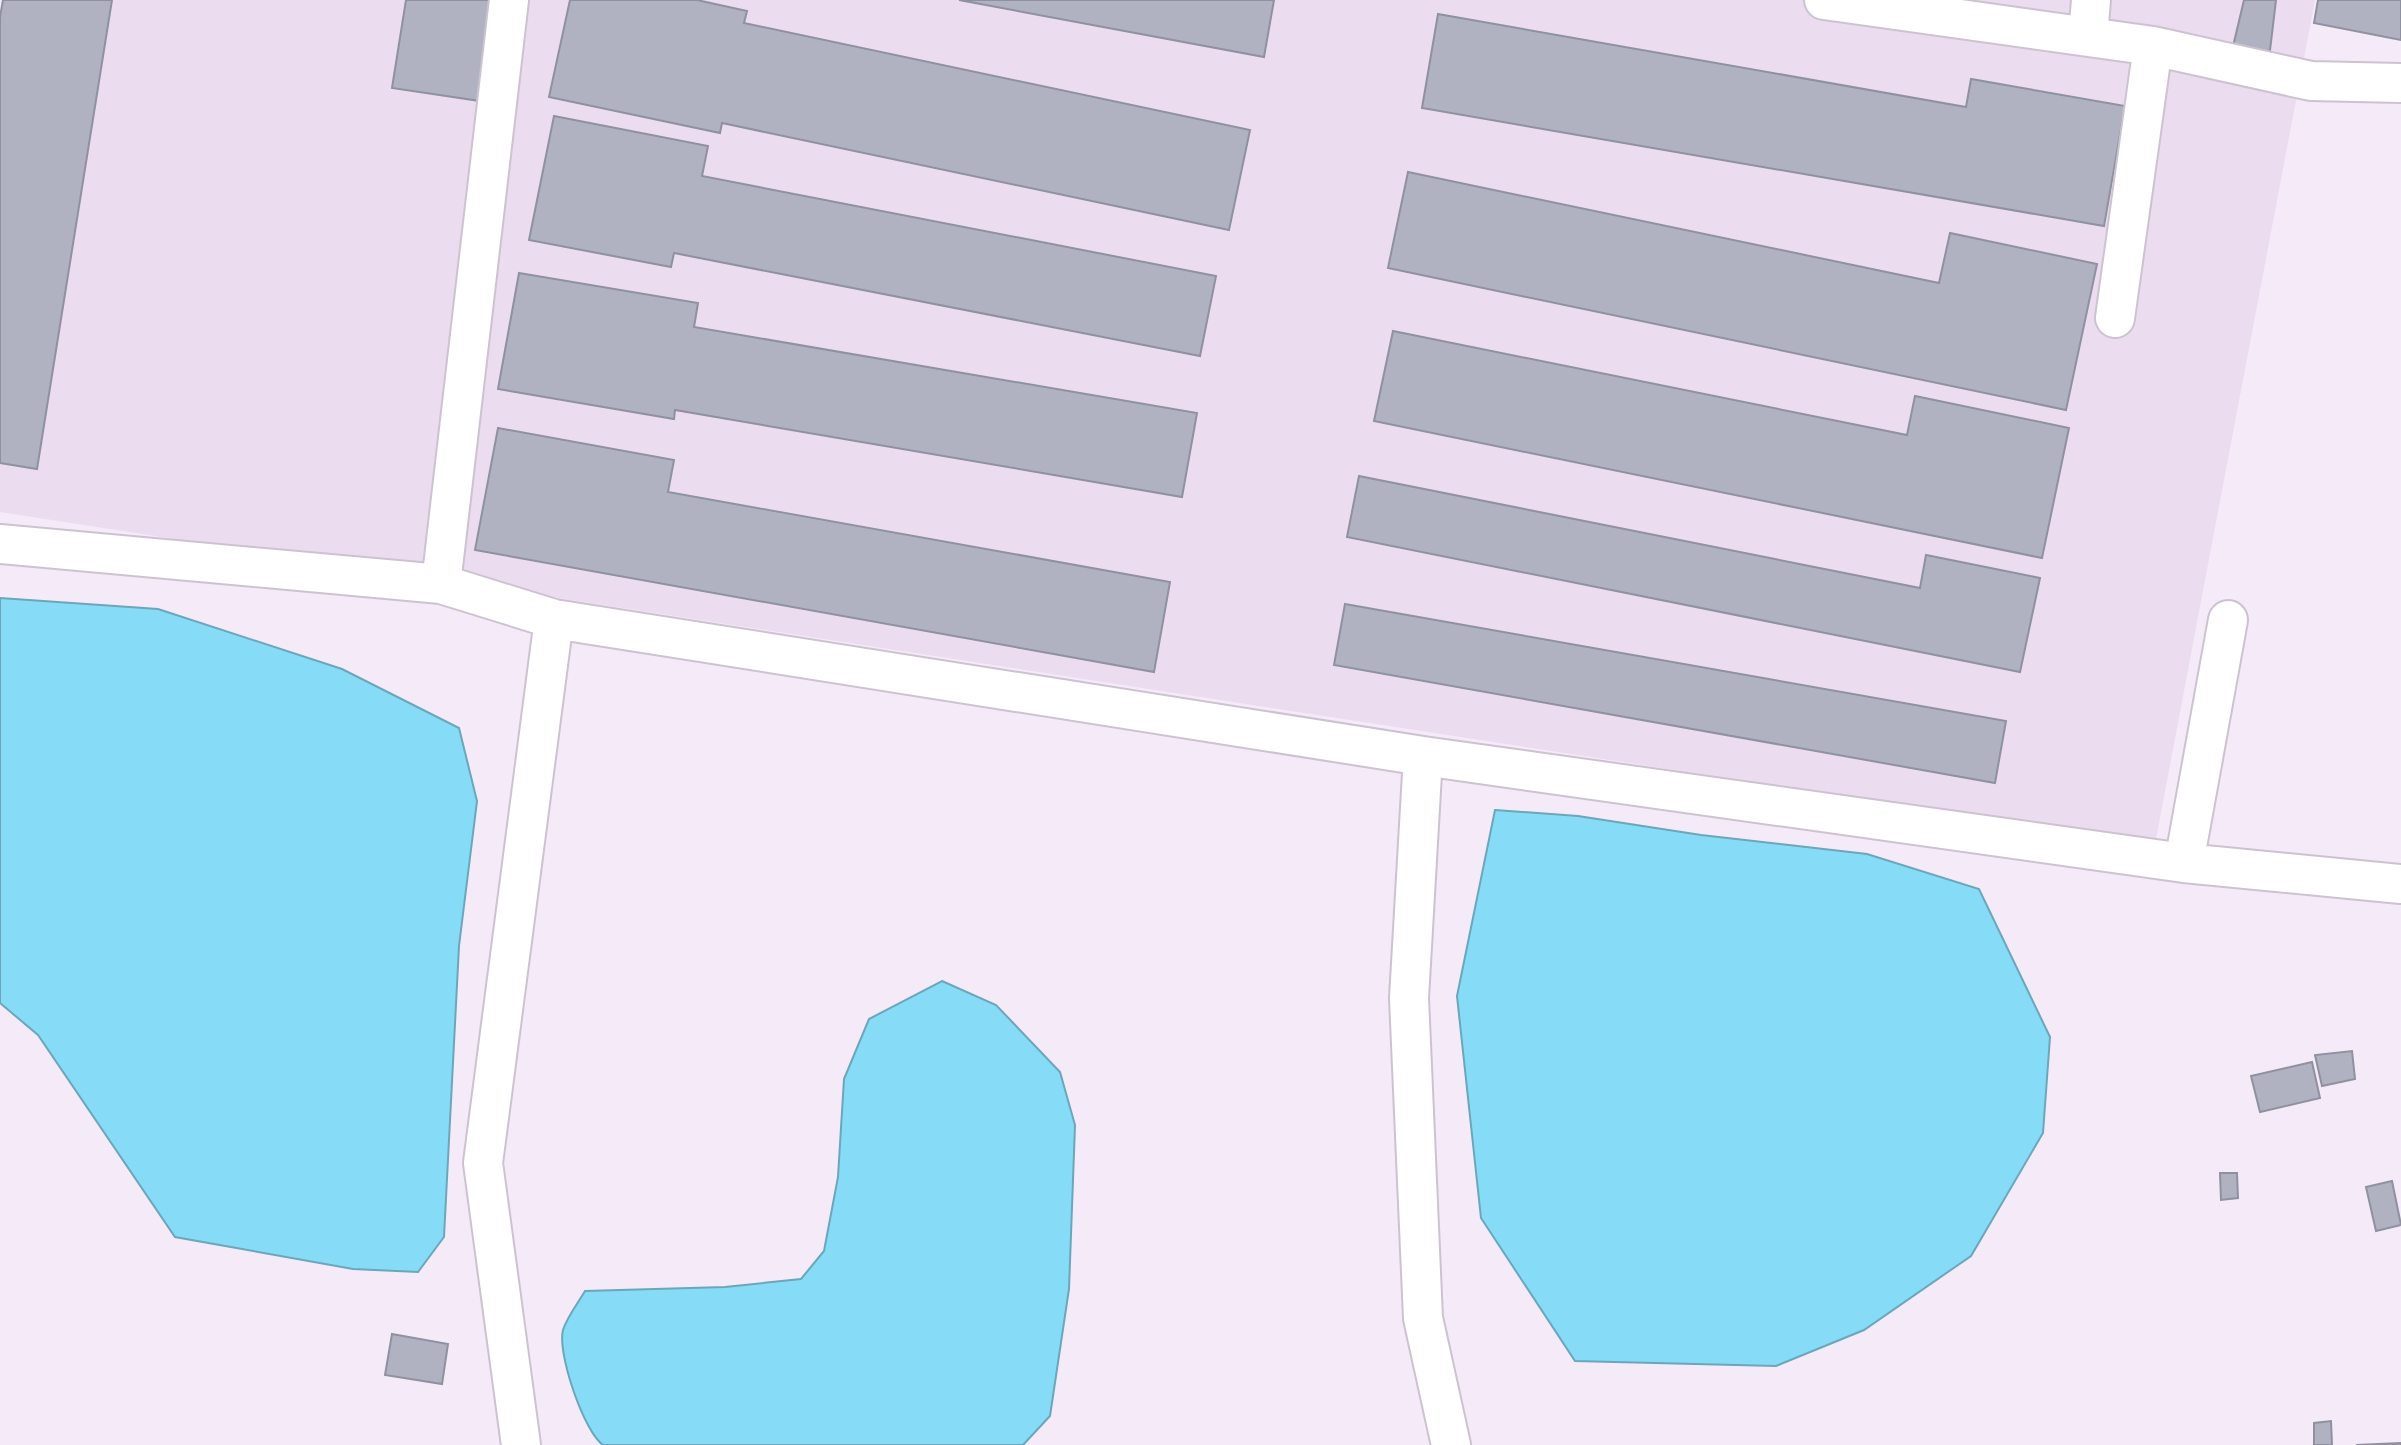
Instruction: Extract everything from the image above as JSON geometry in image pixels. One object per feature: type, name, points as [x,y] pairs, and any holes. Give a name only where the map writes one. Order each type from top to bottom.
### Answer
[{"type":"street","points":[[441,584],[509,0]]},
{"type":"street","points":[[1824,0],[2089,18],[2152,46],[2311,81],[2401,83]]},
{"type":"street","points":[[2115,318],[2152,46]]},
{"type":"street","points":[[0,544],[441,584],[554,619],[1423,756],[2184,863],[2401,884]]},
{"type":"street","points":[[521,1445],[483,1163],[554,619]]},
{"type":"street","points":[[2184,863],[2228,620]]},
{"type":"street","points":[[1423,756],[1410,1012],[1423,1318],[1451,1445]]},
{"type":"shaded area","points":[[112,0],[406,0],[392,88],[480,101],[496,0],[570,0],[550,97],[720,133],[722,123],[1229,230],[1250,130],[744,23],[747,11],[697,0],[959,0],[1264,56],[1274,0],[2315,0],[2155,844],[0,512],[0,463],[37,468]],"holes":[[[1439,14],[1966,107],[1971,79],[2125,106],[2104,226],[1422,108]],[[708,146],[702,176],[1216,277],[1200,356],[674,253],[671,267],[529,240]],[[1408,172],[1939,283],[1950,233],[2097,264],[2066,409],[1388,268]],[[519,273],[697,303],[694,327],[1196,413],[675,410],[498,388]],[[1393,331],[1907,435],[1916,396],[2069,428],[2042,558],[1374,421]],[[498,428],[674,460],[669,492],[1170,582],[1154,671],[475,550]],[[1360,476],[1920,588],[1926,556],[2039,578],[2020,672],[1347,538]],[[1346,604],[2005,721],[1994,783],[1335,665]]]},
{"type":"water","points":[[0,598],[158,609],[342,669],[459,728],[477,801],[459,946],[444,1237],[418,1272],[353,1269],[175,1237],[38,1035],[0,1003]]},
{"type":"water","points":[[1495,810],[1578,816],[1701,835],[1867,854],[1979,889],[2050,1037],[2043,1133],[1971,1256],[1864,1330],[1776,1366],[1575,1361],[1481,1218],[1457,996]]},
{"type":"water","points":[[942,981],[996,1005],[1060,1072],[1075,1125],[1069,1289],[1050,1416],[1023,1445],[603,1445],[580,1409],[568,1373],[562,1341],[565,1325],[585,1291],[725,1287],[801,1279],[824,1251],[838,1177],[844,1079],[869,1019]]},
{"type":"building","points":[[3,0],[112,0],[37,469],[0,463],[0,17]]},
{"type":"building","points":[[406,0],[496,0],[480,101],[392,88]]},
{"type":"building","points":[[570,0],[697,0],[747,11],[744,23],[1250,130],[1229,230],[722,123],[720,133],[549,97]]},
{"type":"building","points":[[959,0],[1274,0],[1264,57]]},
{"type":"building","points":[[2244,0],[2276,0],[2268,67],[2230,59]]},
{"type":"building","points":[[2318,0],[2401,0],[2401,40],[2314,23]]},
{"type":"building","points":[[1438,14],[1966,107],[1971,79],[2125,106],[2104,226],[1422,108]]},
{"type":"building","points":[[554,116],[708,146],[702,176],[1216,276],[1200,356],[674,253],[671,267],[529,240]]},
{"type":"building","points":[[1408,172],[1939,283],[1950,233],[2097,264],[2066,410],[1388,268]]},
{"type":"building","points":[[519,273],[698,303],[694,327],[1197,413],[1182,497],[675,410],[674,419],[498,389]]},
{"type":"building","points":[[1393,331],[1907,435],[1915,396],[2069,428],[2042,558],[1374,421]]},
{"type":"building","points":[[498,428],[674,460],[668,492],[1170,582],[1154,672],[475,550]]},
{"type":"building","points":[[1359,476],[1920,588],[1926,555],[2040,578],[2020,672],[1347,537]]},
{"type":"building","points":[[1345,604],[2006,721],[1995,783],[1334,665]]},
{"type":"building","points":[[2352,1051],[2355,1079],[2322,1086],[2315,1055]]},
{"type":"building","points":[[2312,1062],[2320,1098],[2260,1112],[2251,1076]]},
{"type":"building","points":[[2220,1173],[2237,1173],[2238,1198],[2221,1200]]},
{"type":"building","points":[[2392,1181],[2401,1225],[2376,1231],[2366,1187]]},
{"type":"building","points":[[392,1334],[448,1344],[442,1384],[385,1375]]},
{"type":"building","points":[[2331,1421],[2332,1445],[2314,1445],[2314,1423]]},
{"type":"building","points":[[2401,1443],[2401,1445],[2356,1445]]}]
